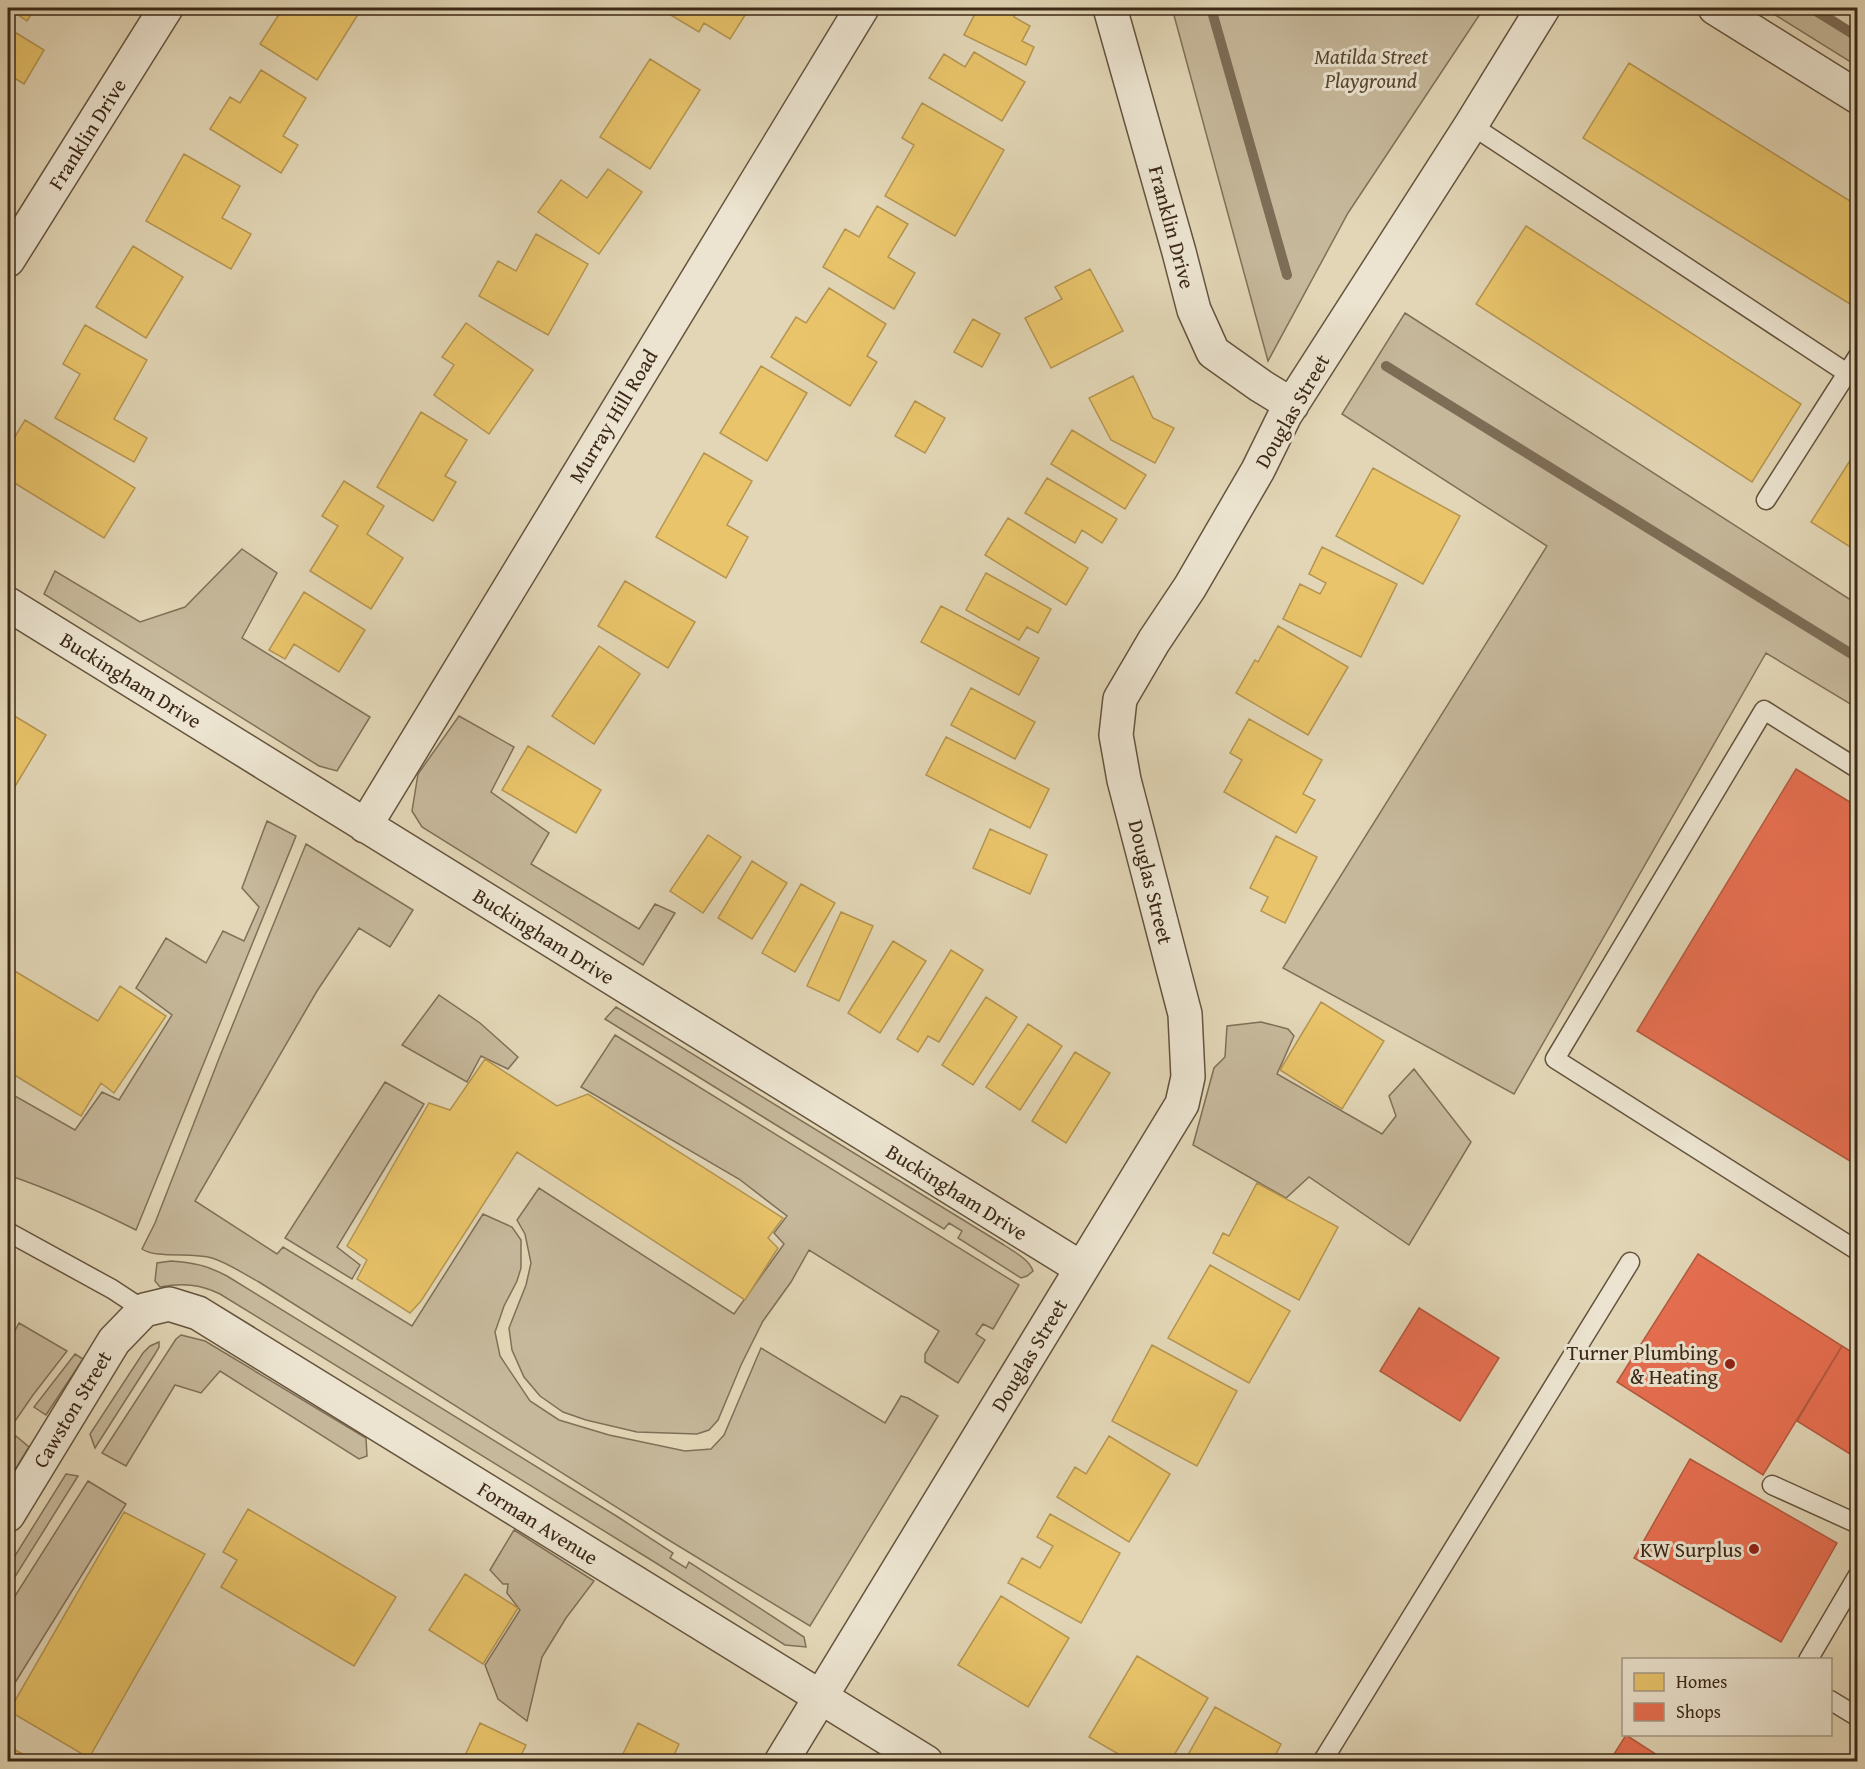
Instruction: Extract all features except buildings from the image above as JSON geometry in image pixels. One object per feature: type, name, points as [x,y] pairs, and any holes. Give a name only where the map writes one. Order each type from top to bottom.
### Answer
[{"type":"street","name":"Franklin Drive","points":[[8,260],[166,8]]},
{"type":"street","name":"Murray Hill Road","points":[[365,826],[862,8]]},
{"type":"street","name":"Franklin Drive","points":[[1110,8],[1194,310],[1213,352],[1292,405]]},
{"type":"street","name":"Douglas Street","points":[[781,1761],[1182,1104],[1188,1077],[1185,1014],[1127,790],[1116,735],[1120,699],[1154,641],[1190,587],[1258,470],[1292,405],[1544,8]]},
{"type":"street","points":[[1715,8],[1857,97]]},
{"type":"street","name":"Buckingham Drive","points":[[8,604],[1080,1269]]},
{"type":"street","name":"Forman Avenue","points":[[144,1310],[169,1304],[198,1313],[926,1761]]},
{"type":"street","name":"Cawston Street","points":[[8,1515],[114,1341],[144,1310]]},
{"type":"lane","points":[[1471,125],[1847,373]]},
{"type":"lane","points":[[1766,500],[1857,356]]},
{"type":"lane","points":[[1857,769],[1764,710],[1555,1059],[1857,1251]]},
{"type":"lane","points":[[8,1232],[112,1289],[144,1310]]},
{"type":"lane","points":[[1322,1761],[1630,1262]]},
{"type":"lane","points":[[1772,1485],[1857,1524]]},
{"type":"lane","points":[[1809,1658],[1857,1575]]},
{"type":"lane","points":[[1832,1701],[1857,1717]]},
{"type":"green space","name":"Matilda Street Playground","points":[[1172,8],[1484,8],[1348,213],[1268,361]]},
{"type":"green space","points":[[1764,8],[1803,8],[1857,41],[1857,66]]},
{"type":"green space","points":[[1405,313],[1857,604],[1857,708],[1766,653],[1514,1094],[1283,968],[1547,546],[1342,414]]},
{"type":"green space","points":[[242,549],[277,573],[242,638],[370,717],[337,771],[319,766],[44,594],[55,571],[140,622],[185,607]]},
{"type":"green space","points":[[459,716],[514,747],[491,792],[549,833],[531,864],[639,929],[655,904],[675,913],[643,965],[422,827],[412,811],[418,774]]},
{"type":"green space","points":[[267,821],[296,836],[136,1230],[73,1200],[8,1175],[8,1092],[75,1130],[102,1092],[119,1100],[172,1015],[136,988],[166,938],[206,963],[223,931],[244,941],[259,907],[242,888]]},
{"type":"green space","points":[[306,844],[413,910],[390,947],[359,928],[317,991],[195,1201],[277,1254],[283,1247],[412,1326],[483,1214],[512,1227],[521,1240],[521,1268],[495,1332],[500,1356],[530,1401],[559,1420],[609,1435],[685,1451],[711,1449],[724,1435],[761,1348],[885,1423],[901,1396],[938,1416],[810,1626],[236,1269],[204,1256],[156,1254],[142,1249],[155,1223]]},
{"type":"green space","points":[[439,995],[480,1023],[518,1057],[508,1069],[481,1056],[467,1082],[402,1045]]},
{"type":"green space","points":[[616,1007],[1004,1245],[1025,1259],[1033,1271],[1021,1278],[958,1238],[962,1231],[949,1223],[944,1229],[605,1019]]},
{"type":"green space","points":[[1261,1022],[1288,1029],[1294,1036],[1277,1074],[1382,1134],[1396,1116],[1389,1096],[1414,1069],[1471,1142],[1409,1245],[1309,1177],[1286,1198],[1193,1145],[1214,1068],[1225,1057],[1227,1026]]},
{"type":"green space","points":[[615,1035],[1019,1285],[993,1329],[983,1324],[976,1334],[985,1340],[958,1383],[925,1362],[925,1354],[939,1331],[809,1250],[791,1282],[763,1321],[741,1365],[718,1420],[709,1430],[697,1434],[637,1432],[563,1412],[540,1396],[524,1377],[512,1350],[509,1328],[526,1285],[531,1263],[525,1234],[517,1220],[539,1188],[734,1314],[784,1244],[774,1233],[787,1216],[739,1179],[581,1087]]},
{"type":"green space","points":[[385,1082],[424,1104],[337,1247],[360,1265],[352,1279],[285,1238]]},
{"type":"green space","points":[[171,1261],[200,1265],[227,1276],[618,1517],[673,1553],[670,1558],[686,1568],[689,1562],[804,1637],[806,1647],[785,1645],[220,1294],[191,1285],[160,1287],[155,1281],[157,1263]]},
{"type":"green space","points":[[19,1323],[67,1351],[13,1424],[8,1421],[8,1344]]},
{"type":"green space","points":[[181,1335],[205,1341],[366,1438],[367,1456],[359,1459],[220,1371],[201,1393],[175,1385],[126,1466],[102,1453],[176,1339]]},
{"type":"green space","points":[[159,1342],[155,1354],[95,1448],[90,1434],[143,1353],[150,1346]]},
{"type":"green space","points":[[75,1354],[83,1359],[46,1415],[34,1407]]},
{"type":"green space","points":[[16,1436],[29,1447],[8,1481],[8,1449]]},
{"type":"green space","points":[[66,1474],[78,1476],[8,1588],[8,1567]]},
{"type":"green space","points":[[88,1481],[126,1504],[8,1694],[8,1607]]},
{"type":"green space","points":[[514,1530],[594,1581],[566,1618],[542,1657],[527,1721],[498,1699],[485,1665],[520,1610],[507,1593],[508,1584],[503,1584],[490,1570]]},
{"type":"waterway","points":[[1211,8],[1287,275]]},
{"type":"waterway","points":[[1812,8],[1858,37]]},
{"type":"waterway","points":[[1386,366],[1858,658]]},
{"type":"place","name":"Turner Plumbing & Heating","points":[[1730,1364]]},
{"type":"place","name":"KW Surplus","points":[[1754,1549]]}]
